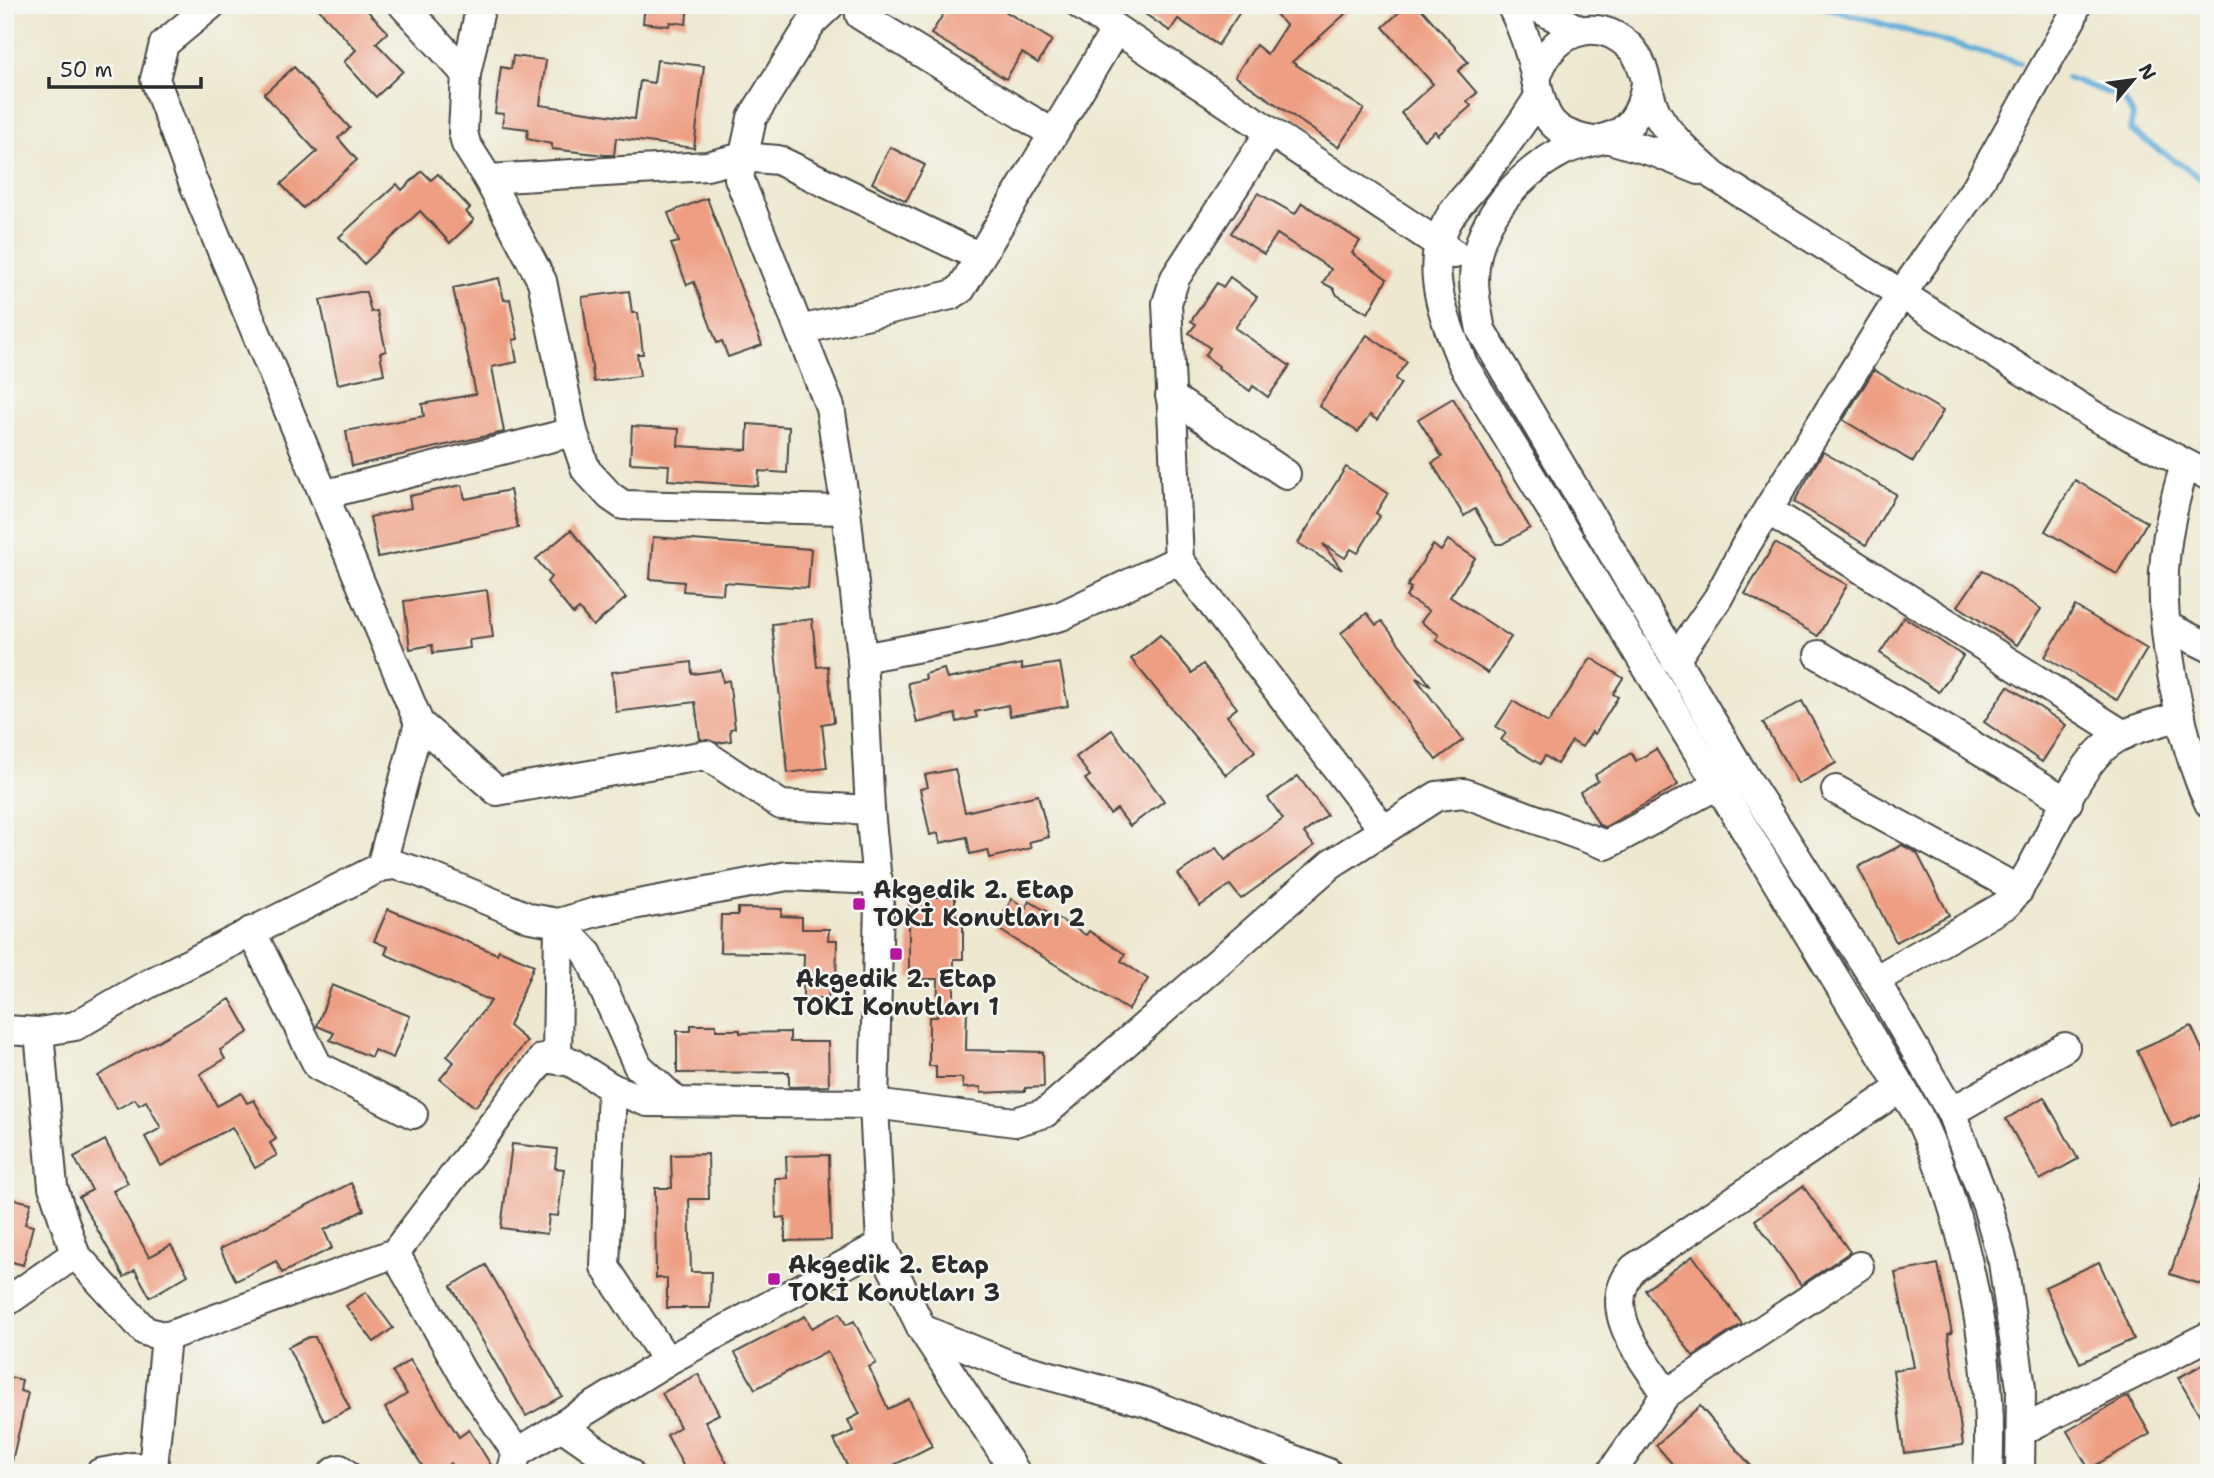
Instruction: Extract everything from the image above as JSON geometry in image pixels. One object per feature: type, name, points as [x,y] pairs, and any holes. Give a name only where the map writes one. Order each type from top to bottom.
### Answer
[{"type":"street","points":[[211,5],[164,44],[155,79],[192,179],[326,494],[419,723],[497,790],[706,755],[781,805],[870,810]]},
{"type":"street","points":[[403,5],[466,74]]},
{"type":"street","points":[[481,5],[466,74],[463,132],[466,144],[488,179],[542,281],[573,432],[586,470],[610,496],[624,505],[846,510]]},
{"type":"street","points":[[830,5],[812,22],[752,118],[739,178],[830,407],[846,510],[862,658],[870,810],[878,880],[880,954],[874,1104],[881,1245],[922,1329],[1016,1473]]},
{"type":"street","points":[[1080,5],[1440,246],[1475,265]]},
{"type":"street","points":[[1511,5],[1522,28],[1544,114],[1556,127],[1571,136],[1657,153],[1714,176],[1900,296],[2096,417],[2197,470],[2167,535],[2164,574],[2168,627],[2181,716],[2199,782],[2209,803]]},
{"type":"street","points":[[1532,5],[1581,31]]},
{"type":"street","points":[[1675,660],[1717,598],[1900,296],[1977,186],[2072,18],[2076,5]]},
{"type":"street","points":[[860,15],[1052,133]]},
{"type":"street","points":[[800,330],[951,295],[968,282],[978,256],[1116,29]]},
{"type":"street","points":[[1714,176],[1668,130],[1656,111],[1642,65],[1625,43],[1600,31],[1581,31],[1564,37],[1550,48],[1541,63],[1537,89],[1514,135],[1455,209],[1441,234],[1439,287],[1445,321],[1463,364],[1902,1087],[1937,1156],[1968,1264],[1985,1374],[1990,1441],[1988,1473]]},
{"type":"street","points":[[1646,83],[1643,101],[1635,117],[1622,130],[1536,166],[1505,198],[1490,222],[1475,265],[1475,295],[1481,330],[1742,772],[1875,980],[1951,1112],[1987,1206],[2003,1262],[2021,1388],[2020,1473]]},
{"type":"street","points":[[1269,132],[1175,278],[1167,303],[1179,560],[1383,829]]},
{"type":"street","points":[[488,179],[707,166],[743,157],[778,160],[978,256]]},
{"type":"street","points":[[1170,396],[1286,474]]},
{"type":"street","points":[[326,494],[573,432]]},
{"type":"street","points":[[1768,510],[2124,735]]},
{"type":"street","points":[[862,658],[1000,632],[1061,616],[1179,560]]},
{"type":"street","points":[[2168,627],[2209,646]]},
{"type":"street","points":[[1819,655],[2068,802]]},
{"type":"street","points":[[1875,980],[2007,904],[2019,890],[2087,765],[2110,742],[2181,716]]},
{"type":"street","points":[[381,867],[419,723]]},
{"type":"street","points":[[39,1032],[53,1187],[75,1254],[145,1331],[166,1337],[395,1252],[543,1058],[571,1062],[612,1088],[647,1102],[874,1104],[1015,1122],[1045,1114],[1331,864],[1437,796],[1465,793],[1606,845],[1742,772]]},
{"type":"street","points":[[1836,790],[2019,890]]},
{"type":"street","points":[[5,1030],[39,1032],[75,1026],[251,931],[381,867],[396,865],[419,872],[530,918],[559,923],[596,912],[787,876],[878,880]]},
{"type":"street","points":[[557,1058],[559,923]]},
{"type":"street","points":[[559,923],[588,954],[638,1066],[677,1102]]},
{"type":"street","points":[[251,931],[318,1066],[413,1114]]},
{"type":"street","points":[[1951,1112],[2065,1047]]},
{"type":"street","points":[[1666,1394],[1623,1326],[1619,1294],[1625,1278],[1634,1268],[1902,1087]]},
{"type":"street","points":[[612,1088],[604,1267],[667,1361]]},
{"type":"street","points":[[395,1252],[514,1463],[562,1427],[667,1361],[881,1245]]},
{"type":"street","points":[[5,1303],[75,1254]]},
{"type":"street","points":[[1611,1473],[1666,1394],[1859,1265]]},
{"type":"street","points":[[922,1329],[1010,1365],[1146,1402],[1328,1473]]},
{"type":"street","points":[[2021,1431],[2209,1336]]},
{"type":"street","points":[[100,1473],[132,1467],[155,1470],[166,1337]]},
{"type":"street","points":[[562,1427],[629,1473]]},
{"type":"street","points":[[333,1473],[340,1469],[345,1473]]},
{"type":"building","points":[[315,5],[362,5],[388,32],[376,43],[403,71],[376,97],[344,62],[356,50]]},
{"type":"building","points":[[645,5],[688,5],[686,24],[670,22],[669,26],[643,23]]},
{"type":"building","points":[[949,5],[995,5],[1052,40],[1038,63],[1022,53],[1006,79],[931,34]]},
{"type":"building","points":[[1132,5],[1230,5],[1240,12],[1218,45],[1178,19],[1170,31]]},
{"type":"building","points":[[1284,5],[1355,5],[1292,62],[1364,109],[1338,147],[1235,76],[1256,45],[1267,54],[1286,25],[1275,13]]},
{"type":"building","points":[[1407,5],[1418,5],[1468,62],[1458,71],[1477,93],[1467,101],[1471,106],[1438,135],[1435,131],[1424,140],[1401,113],[1433,84],[1383,27]]},
{"type":"building","points":[[513,56],[546,60],[540,105],[635,119],[640,81],[654,83],[657,60],[704,66],[694,148],[616,138],[614,155],[605,155],[552,149],[552,144],[527,139],[528,129],[502,126],[504,114],[495,113],[501,67],[511,69]]},
{"type":"building","points":[[294,67],[350,128],[338,138],[357,160],[303,208],[281,184],[317,152],[264,94]]},
{"type":"building","points":[[890,147],[925,165],[906,201],[872,183]]},
{"type":"building","points":[[422,171],[431,180],[438,174],[470,208],[466,212],[474,220],[450,243],[420,211],[364,264],[339,237],[397,184],[402,190]]},
{"type":"building","points":[[1258,193],[1295,214],[1302,203],[1360,241],[1352,253],[1387,279],[1368,313],[1337,295],[1333,288],[1323,283],[1331,269],[1277,234],[1264,254],[1231,233]]},
{"type":"building","points":[[707,198],[762,345],[728,357],[722,341],[717,343],[694,282],[687,285],[671,244],[679,242],[668,213]]},
{"type":"building","points":[[1230,277],[1257,297],[1235,328],[1290,366],[1268,397],[1253,386],[1250,391],[1218,368],[1219,366],[1205,356],[1210,348],[1189,333],[1196,324],[1191,321],[1217,283],[1223,287]]},
{"type":"building","points":[[499,278],[504,300],[510,299],[518,339],[513,340],[517,362],[492,367],[504,432],[352,466],[346,431],[424,416],[422,404],[476,394],[453,288]]},
{"type":"building","points":[[629,291],[632,313],[638,313],[643,354],[637,354],[640,376],[594,382],[582,297]]},
{"type":"building","points":[[366,292],[371,312],[377,311],[386,351],[380,353],[384,374],[338,384],[320,300]]},
{"type":"building","points":[[1367,335],[1407,362],[1395,379],[1401,383],[1377,420],[1370,415],[1358,432],[1319,406]]},
{"type":"building","points":[[1874,370],[1943,411],[1913,462],[1843,420]]},
{"type":"building","points":[[1453,398],[1530,528],[1502,544],[1496,544],[1475,509],[1464,516],[1432,463],[1442,457],[1418,419]]},
{"type":"building","points":[[748,424],[789,427],[787,473],[759,471],[758,486],[668,480],[669,465],[630,463],[632,426],[679,429],[678,446],[747,450]]},
{"type":"building","points":[[1823,452],[1896,494],[1866,545],[1794,502]]},
{"type":"building","points":[[1346,467],[1388,493],[1376,513],[1380,516],[1358,553],[1351,549],[1345,558],[1323,544],[1342,570],[1298,543]]},
{"type":"building","points":[[2075,480],[2147,522],[2117,574],[2045,531]]},
{"type":"building","points":[[462,485],[465,499],[510,490],[518,528],[378,557],[370,517],[411,508],[409,496]]},
{"type":"building","points":[[571,530],[626,598],[593,626],[579,609],[573,614],[547,582],[551,577],[536,559]]},
{"type":"building","points":[[653,537],[811,549],[808,588],[724,582],[723,594],[683,591],[684,582],[650,579]]},
{"type":"building","points":[[1448,540],[1475,558],[1450,597],[1511,637],[1488,673],[1436,640],[1439,635],[1421,622],[1429,611],[1406,597],[1411,588],[1407,586],[1433,545],[1441,551]]},
{"type":"building","points":[[1775,543],[1847,585],[1818,636],[1745,594]]},
{"type":"building","points":[[1983,570],[2041,609],[2017,645],[1958,606]]},
{"type":"building","points":[[487,590],[493,637],[469,640],[470,648],[433,653],[432,645],[410,649],[404,601]]},
{"type":"building","points":[[2075,606],[2147,649],[2117,700],[2045,657]]},
{"type":"building","points":[[1367,613],[1376,625],[1382,621],[1431,686],[1416,678],[1463,740],[1436,760],[1341,633]]},
{"type":"building","points":[[1904,617],[1963,656],[1939,692],[1880,653]]},
{"type":"building","points":[[812,619],[817,667],[828,666],[834,722],[822,724],[827,768],[788,773],[772,624]]},
{"type":"building","points":[[1160,635],[1192,673],[1203,664],[1237,708],[1227,716],[1255,751],[1226,775],[1131,659]]},
{"type":"building","points":[[1591,658],[1623,678],[1613,694],[1618,697],[1595,734],[1592,732],[1582,747],[1572,741],[1557,764],[1545,756],[1540,764],[1501,740],[1506,733],[1496,727],[1513,701],[1548,723]]},
{"type":"building","points":[[691,662],[692,674],[721,670],[723,682],[729,680],[735,728],[730,729],[731,741],[718,743],[700,739],[695,702],[616,712],[612,672]]},
{"type":"building","points":[[1060,663],[1068,706],[1010,716],[1008,705],[975,712],[977,717],[957,722],[955,714],[917,723],[908,683],[926,679],[925,674],[944,669],[947,679],[1022,664],[1022,669]]},
{"type":"building","points":[[2008,686],[2066,725],[2042,762],[1984,722]]},
{"type":"building","points":[[1802,701],[1836,763],[1798,784],[1763,723]]},
{"type":"building","points":[[1112,730],[1164,801],[1130,826],[1117,809],[1110,814],[1085,779],[1090,776],[1076,757]]},
{"type":"building","points":[[1656,749],[1678,785],[1605,827],[1599,825],[1580,792],[1598,781],[1595,775],[1631,753],[1636,761]]},
{"type":"building","points":[[955,769],[965,812],[1038,795],[1049,837],[1029,842],[1031,848],[990,858],[988,850],[970,854],[967,837],[940,843],[938,833],[930,835],[920,789],[928,787],[925,775]]},
{"type":"building","points":[[1298,776],[1327,815],[1304,833],[1314,846],[1241,899],[1230,885],[1200,906],[1178,874],[1216,848],[1225,860],[1283,819],[1268,798]]},
{"type":"building","points":[[1902,845],[1917,853],[1949,915],[1896,942],[1858,867]]},
{"type":"building","points":[[909,897],[955,897],[955,916],[963,916],[963,959],[954,959],[954,1006],[967,1006],[966,1050],[1043,1052],[1044,1087],[1025,1088],[1025,1091],[981,1093],[981,1087],[963,1088],[962,1078],[936,1078],[936,1066],[929,1066],[929,1017],[937,1017],[938,979],[909,979]]},
{"type":"building","points":[[1012,899],[1026,908],[1029,901],[1086,935],[1089,931],[1125,954],[1121,961],[1148,979],[1128,1010],[995,927]]},
{"type":"building","points":[[738,908],[782,909],[781,916],[802,917],[802,929],[829,929],[828,940],[837,940],[836,988],[829,987],[828,998],[803,998],[804,954],[720,952],[721,915],[738,915]]},
{"type":"building","points":[[388,909],[497,954],[499,950],[534,965],[509,1026],[527,1041],[475,1107],[440,1079],[454,1062],[447,1056],[491,1001],[385,954],[388,947],[374,941]]},
{"type":"building","points":[[332,985],[410,1016],[393,1058],[374,1050],[371,1057],[330,1040],[334,1033],[317,1026]]},
{"type":"building","points":[[230,999],[249,1032],[220,1050],[225,1059],[200,1074],[217,1106],[241,1093],[247,1103],[254,1100],[276,1139],[270,1143],[277,1155],[255,1168],[232,1127],[161,1166],[145,1137],[161,1128],[146,1101],[139,1105],[135,1099],[117,1109],[98,1076]]},
{"type":"building","points":[[691,1025],[716,1025],[716,1030],[740,1030],[740,1033],[790,1032],[790,1042],[828,1042],[829,1086],[789,1087],[789,1072],[677,1073],[677,1031],[691,1031]]},
{"type":"building","points":[[2191,1026],[2209,1064],[2209,1110],[2172,1127],[2137,1050]]},
{"type":"building","points":[[2044,1097],[2078,1159],[2040,1180],[2006,1119]]},
{"type":"building","points":[[105,1140],[128,1183],[113,1191],[149,1257],[171,1245],[188,1275],[150,1297],[135,1270],[124,1277],[79,1197],[92,1190],[74,1157]]},
{"type":"building","points":[[512,1144],[557,1149],[555,1168],[564,1169],[558,1216],[549,1215],[547,1234],[501,1228]]},
{"type":"building","points":[[708,1154],[709,1199],[689,1199],[691,1272],[711,1272],[710,1308],[667,1308],[667,1278],[656,1278],[655,1188],[672,1188],[671,1155]]},
{"type":"building","points":[[829,1155],[831,1240],[785,1241],[785,1217],[776,1218],[775,1178],[787,1178],[786,1156]]},
{"type":"building","points":[[2206,1169],[2209,1170],[2209,1287],[2170,1274]]},
{"type":"building","points":[[351,1183],[364,1210],[324,1230],[332,1248],[282,1273],[276,1261],[236,1281],[220,1249]]},
{"type":"building","points":[[1803,1186],[1850,1252],[1801,1285],[1755,1220]]},
{"type":"building","points":[[5,1197],[31,1203],[25,1224],[33,1226],[23,1265],[5,1260]]},
{"type":"building","points":[[1693,1256],[1742,1324],[1693,1356],[1645,1290]]},
{"type":"building","points":[[2099,1262],[2134,1339],[2080,1363],[2045,1287]]},
{"type":"building","points":[[1938,1264],[1952,1333],[1948,1334],[1963,1445],[1904,1453],[1893,1370],[1914,1367],[1895,1273]]},
{"type":"building","points":[[486,1265],[562,1396],[526,1416],[451,1286]]},
{"type":"building","points":[[366,1292],[393,1328],[374,1342],[346,1306]]},
{"type":"building","points":[[840,1313],[846,1325],[854,1321],[876,1363],[869,1367],[888,1409],[909,1399],[932,1446],[878,1473],[851,1473],[834,1440],[853,1431],[848,1420],[860,1414],[827,1351],[755,1389],[735,1353],[805,1316],[812,1328]]},
{"type":"building","points":[[315,1337],[350,1409],[324,1421],[288,1347]]},
{"type":"building","points":[[410,1360],[459,1437],[469,1430],[491,1465],[478,1473],[457,1473],[451,1463],[435,1473],[427,1473],[385,1408],[407,1394],[392,1372]]},
{"type":"building","points":[[2209,1361],[2209,1431],[2178,1378]]},
{"type":"building","points":[[698,1374],[719,1414],[705,1421],[732,1473],[687,1473],[667,1435],[680,1427],[662,1393]]},
{"type":"building","points":[[5,1376],[22,1380],[20,1391],[28,1393],[12,1461],[5,1460]]},
{"type":"building","points":[[2128,1396],[2150,1434],[2089,1469],[2067,1431]]},
{"type":"building","points":[[1700,1406],[1757,1473],[1680,1473],[1656,1445]]},
{"type":"waterway","points":[[1816,5],[2019,63]]},
{"type":"waterway","points":[[2067,78],[2123,98],[2133,115],[2130,130],[2209,184]]},
{"type":"place","name":"Akgedik 2. Etap TOKİ Konutları 2","points":[[859,904]]},
{"type":"place","name":"Akgedik 2. Etap TOKİ Konutları 1","points":[[896,954]]},
{"type":"place","name":"Akgedik 2. Etap TOKİ Konutları 3","points":[[774,1279]]}]
